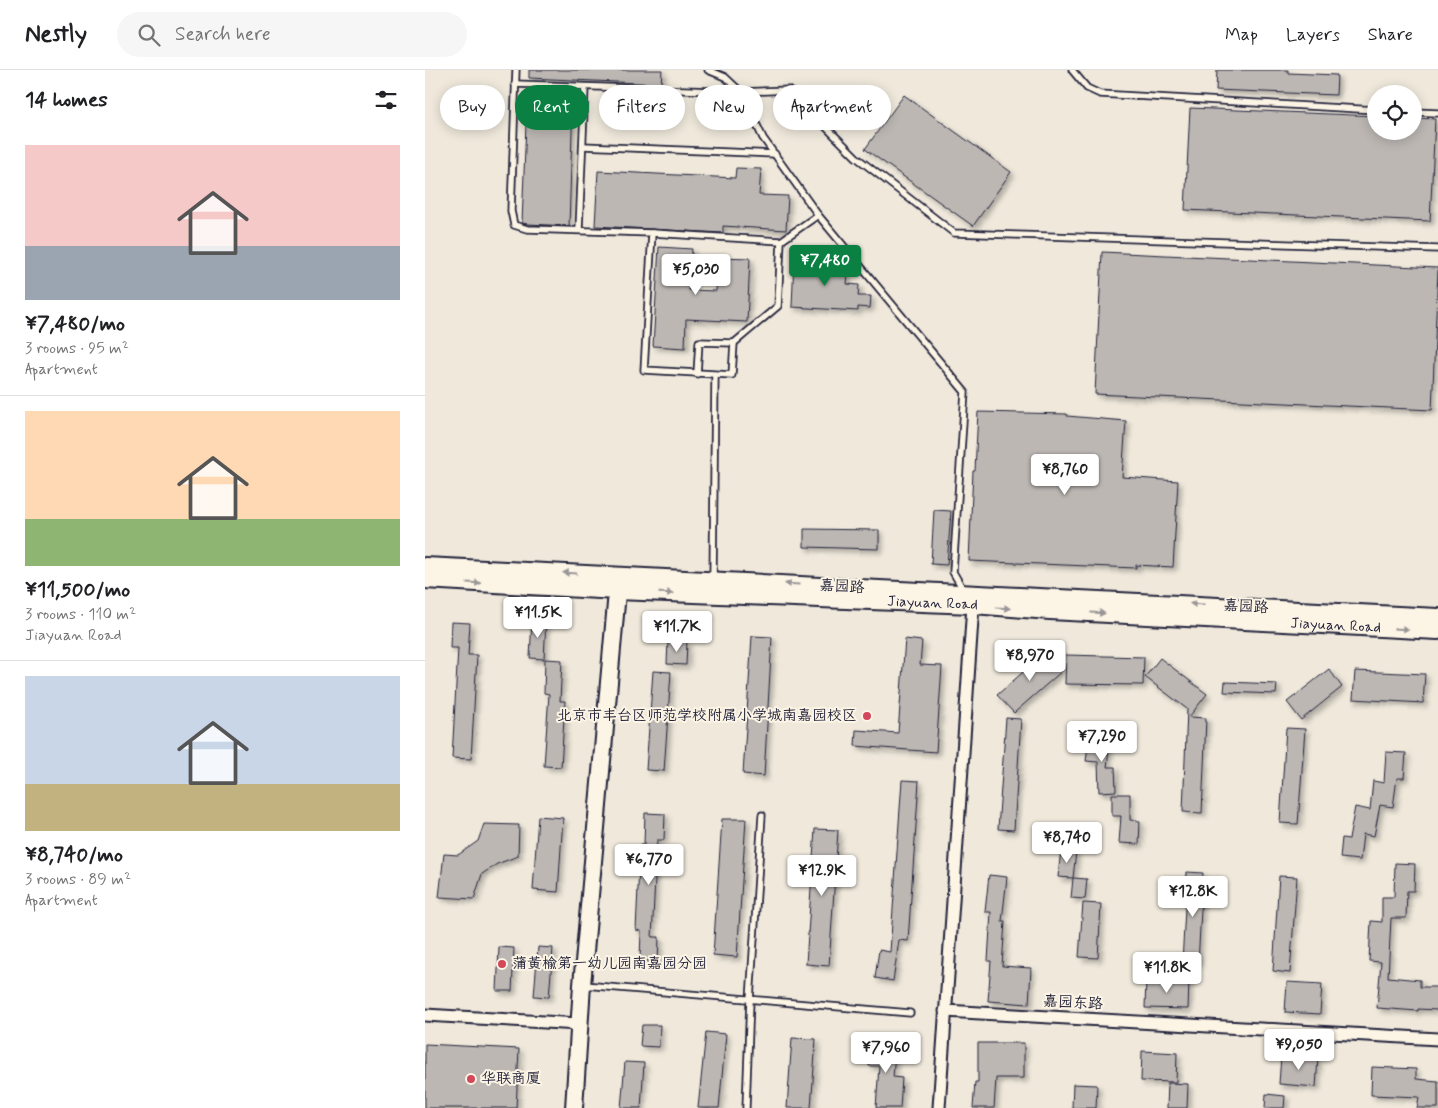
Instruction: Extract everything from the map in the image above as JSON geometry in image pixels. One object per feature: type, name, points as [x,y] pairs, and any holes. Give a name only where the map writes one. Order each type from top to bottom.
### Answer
[{"type":"main road","points":[[425,566],[618,583],[713,588]]},
{"type":"main road","points":[[425,580],[618,583]]},
{"type":"main road","points":[[574,1108],[582,985],[618,583]]},
{"type":"main road","name":"嘉园路","points":[[713,588],[1438,617]]},
{"type":"main road","name":"Jiayuan Road","points":[[969,599],[1050,611],[1438,631]]},
{"type":"street","points":[[939,1108],[969,599]]},
{"type":"street","name":"嘉园东路","points":[[945,1011],[1438,1039]]},
{"type":"street","points":[[425,1015],[579,1024]]},
{"type":"lane","points":[[516,70],[511,211],[514,225],[527,229],[652,233],[781,241],[818,215]]},
{"type":"lane","points":[[708,70],[725,77],[734,85]]},
{"type":"lane","points":[[1072,70],[1087,88],[1100,94],[1367,109]]},
{"type":"lane","points":[[515,84],[538,85]]},
{"type":"lane","points":[[589,87],[695,91]]},
{"type":"lane","points":[[763,91],[789,90],[856,157],[954,233],[1438,249]]},
{"type":"lane","points":[[1422,112],[1438,113]]},
{"type":"lane","points":[[579,230],[584,130]]},
{"type":"lane","points":[[759,130],[818,215],[965,392],[953,572],[969,599]]},
{"type":"lane","points":[[583,146],[775,154]]},
{"type":"lane","points":[[652,233],[644,370],[732,375],[734,343]]},
{"type":"lane","points":[[697,374],[699,342],[734,343],[777,306],[781,241]]},
{"type":"lane","points":[[713,588],[715,375]]},
{"type":"lane","points":[[745,1108],[762,815]]},
{"type":"lane","points":[[582,985],[910,1013]]},
{"type":"building","points":[[529,70],[662,70],[661,84],[529,78]]},
{"type":"building","points":[[1217,70],[1288,70],[1288,73],[1337,75],[1336,95],[1216,90]]},
{"type":"building","points":[[904,95],[1011,172],[973,226],[865,149],[879,130],[891,130],[891,113]]},
{"type":"building","points":[[1190,108],[1367,116],[1367,140],[1422,140],[1422,118],[1435,119],[1430,221],[1185,210]]},
{"type":"building","points":[[526,130],[572,130],[569,226],[522,223]]},
{"type":"building","points":[[736,168],[761,169],[759,195],[788,196],[786,230],[723,226],[723,233],[595,226],[598,171],[735,178]]},
{"type":"building","points":[[659,247],[692,249],[689,290],[716,291],[718,257],[750,258],[747,322],[686,319],[685,348],[653,346]]},
{"type":"building","points":[[1102,252],[1438,268],[1432,410],[1095,394]]},
{"type":"building","points":[[794,259],[837,261],[836,273],[848,273],[847,284],[859,285],[858,296],[871,296],[870,308],[858,307],[858,311],[792,307]]},
{"type":"building","points":[[978,412],[1067,414],[1067,416],[1126,421],[1122,477],[1178,481],[1173,567],[1136,565],[1136,568],[969,561]]},
{"type":"building","points":[[934,510],[951,511],[947,565],[931,564]]},
{"type":"building","points":[[804,529],[879,530],[879,549],[804,547]]},
{"type":"building","points":[[532,619],[546,620],[544,659],[530,658]]},
{"type":"building","points":[[451,622],[470,623],[468,655],[477,655],[471,759],[452,758],[458,648],[450,648]]},
{"type":"building","points":[[752,636],[772,637],[764,776],[743,774]]},
{"type":"building","points":[[905,639],[922,641],[920,665],[942,666],[936,752],[855,746],[856,730],[898,733]]},
{"type":"building","points":[[668,640],[687,641],[686,665],[667,664]]},
{"type":"building","points":[[1047,651],[1063,670],[1014,713],[997,695]]},
{"type":"building","points":[[1066,655],[1144,657],[1143,685],[1065,684]]},
{"type":"building","points":[[1160,658],[1207,694],[1189,717],[1206,718],[1202,813],[1183,812],[1187,709],[1145,677]]},
{"type":"building","points":[[545,659],[562,660],[560,701],[565,701],[561,767],[544,766],[549,694],[544,693]]},
{"type":"building","points":[[1329,669],[1342,687],[1301,720],[1287,702]]},
{"type":"building","points":[[653,671],[671,672],[664,771],[646,770]]},
{"type":"building","points":[[1355,671],[1425,674],[1423,703],[1353,699]]},
{"type":"building","points":[[1225,682],[1277,684],[1276,694],[1224,692]]},
{"type":"building","points":[[1006,718],[1021,719],[1014,830],[998,829]]},
{"type":"building","points":[[1286,728],[1305,729],[1298,824],[1280,823]]},
{"type":"building","points":[[1089,737],[1110,740],[1107,767],[1115,767],[1116,791],[1099,792],[1098,762],[1086,761]]},
{"type":"building","points":[[1386,752],[1406,753],[1404,778],[1397,778],[1393,807],[1380,805],[1374,836],[1363,834],[1360,860],[1340,858],[1342,838],[1349,839],[1355,807],[1370,810],[1373,781],[1384,783]]},
{"type":"building","points":[[902,780],[919,781],[908,941],[899,940],[893,981],[875,978],[879,950],[890,952]]},
{"type":"building","points":[[1112,794],[1130,794],[1130,820],[1140,821],[1139,844],[1119,843],[1121,816],[1112,816]]},
{"type":"building","points":[[645,813],[665,814],[664,840],[657,840],[652,937],[659,937],[658,962],[640,960],[641,931],[636,930],[640,845],[644,845]]},
{"type":"building","points":[[538,816],[563,818],[558,892],[533,890]]},
{"type":"building","points":[[722,819],[746,819],[737,957],[713,955]]},
{"type":"building","points":[[484,824],[519,825],[518,856],[497,864],[482,874],[474,899],[439,897],[444,854],[458,855],[478,841]]},
{"type":"building","points":[[815,829],[838,830],[829,966],[806,964]]},
{"type":"building","points":[[1061,849],[1076,851],[1073,878],[1058,877]]},
{"type":"building","points":[[1395,863],[1415,864],[1414,891],[1407,891],[1406,918],[1391,918],[1388,977],[1420,980],[1420,987],[1438,987],[1438,1010],[1418,1009],[1418,1011],[1377,1008],[1381,962],[1369,961],[1371,921],[1382,922],[1382,897],[1394,897]]},
{"type":"building","points":[[1187,872],[1203,873],[1198,964],[1182,963]]},
{"type":"building","points":[[989,875],[1007,877],[1002,921],[1005,921],[1002,966],[1031,968],[1029,1004],[988,1001],[991,961],[988,961],[991,912],[985,912]]},
{"type":"building","points":[[1279,876],[1297,877],[1290,973],[1273,971]]},
{"type":"building","points":[[1073,878],[1087,879],[1085,899],[1071,898]]},
{"type":"building","points":[[1083,903],[1101,904],[1098,958],[1079,957]]},
{"type":"building","points":[[499,947],[514,948],[512,991],[497,991]]},
{"type":"building","points":[[538,947],[553,948],[549,997],[534,996]]},
{"type":"building","points":[[1146,979],[1189,980],[1188,1009],[1145,1008]]},
{"type":"building","points":[[1287,982],[1322,984],[1320,1014],[1285,1012]]},
{"type":"building","points":[[642,1025],[660,1025],[659,1047],[640,1046]]},
{"type":"building","points":[[706,1032],[726,1034],[719,1108],[698,1108]]},
{"type":"building","points":[[792,1038],[816,1039],[811,1108],[787,1108]]},
{"type":"building","points":[[872,1039],[896,1040],[893,1077],[902,1078],[900,1108],[876,1108],[879,1066],[869,1066]]},
{"type":"building","points":[[978,1043],[1024,1043],[1024,1078],[996,1078],[994,1108],[973,1108],[975,1082],[978,1082]]},
{"type":"building","name":"华联商厦","points":[[425,1044],[519,1049],[516,1108],[425,1108]]},
{"type":"building","points":[[1142,1051],[1177,1053],[1176,1082],[1141,1081]]},
{"type":"building","points":[[1281,1055],[1318,1058],[1316,1087],[1279,1084]]},
{"type":"building","points":[[625,1062],[644,1063],[641,1108],[621,1108]]},
{"type":"building","points":[[1372,1067],[1416,1069],[1416,1079],[1438,1081],[1438,1108],[1417,1108],[1419,1097],[1371,1095]]},
{"type":"building","points":[[1168,1083],[1188,1084],[1187,1108],[1167,1108]]},
{"type":"building","points":[[1073,1084],[1097,1085],[1096,1108],[1072,1108]]},
{"type":"building","points":[[1266,1094],[1285,1096],[1284,1108],[1265,1108]]},
{"type":"place","name":"北京市丰台区师范学校附属小学城南嘉园校区","points":[[867,716]]},
{"type":"place","name":"蒲黄榆第一幼儿园南嘉园分园","points":[[502,964]]},
{"type":"place","name":"华联商厦","points":[[471,1079]]}]
